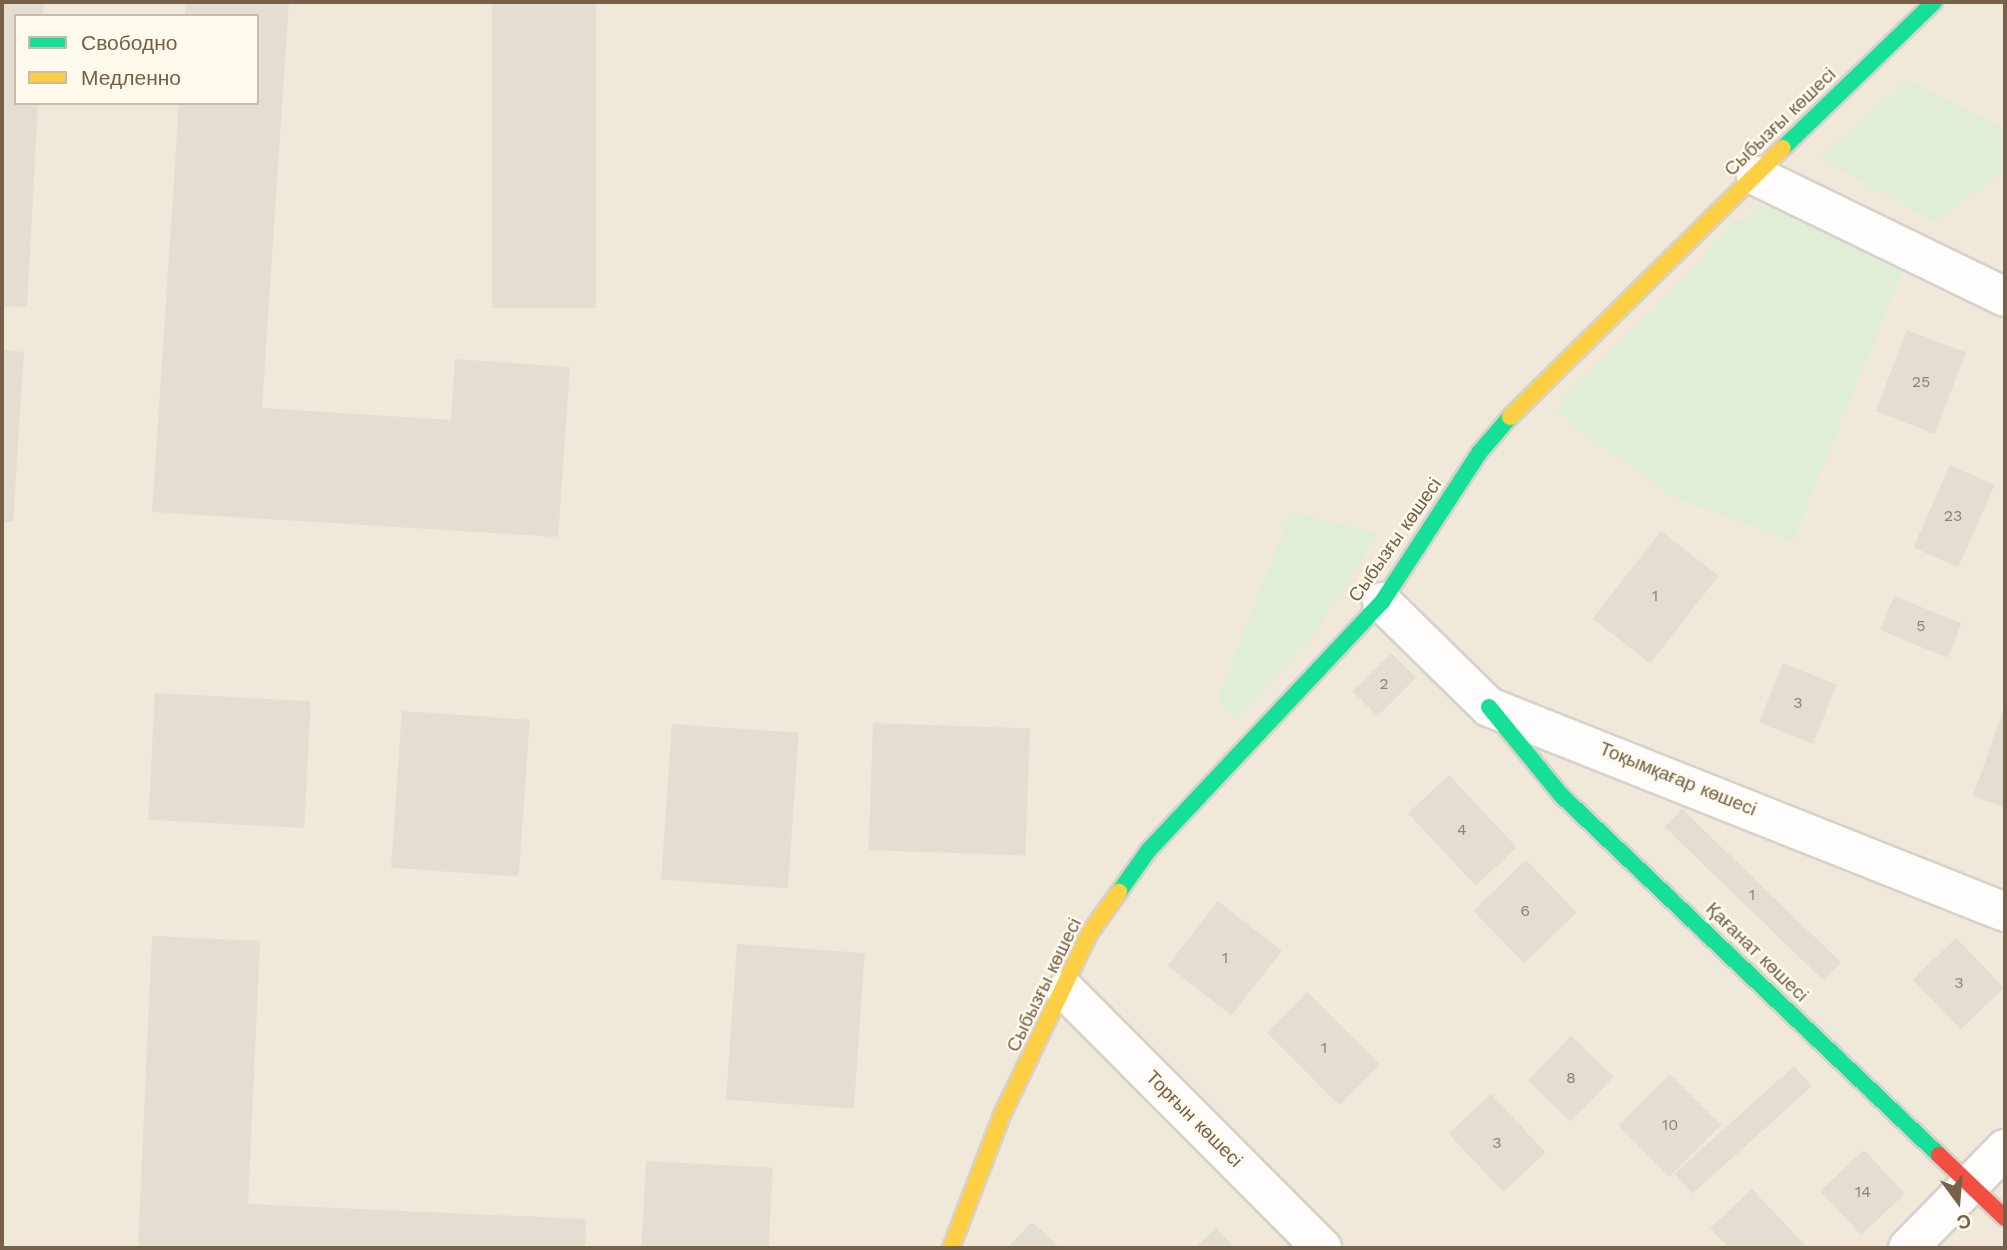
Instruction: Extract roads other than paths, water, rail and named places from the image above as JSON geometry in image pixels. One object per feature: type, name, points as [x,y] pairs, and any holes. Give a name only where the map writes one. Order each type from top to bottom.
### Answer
[{"type":"street","name":"Сыбызғы көшесі","points":[[951,1248],[1002,1115],[1066,990],[1089,934],[1148,851],[1382,602],[1479,453],[1540,383],[1934,2]]},
{"type":"street","points":[[1756,176],[2005,298]]},
{"type":"street","name":"Тоқымқағар көшесі","points":[[1382,602],[1489,707],[2005,912]]},
{"type":"street","name":"Қағанат көшесі","points":[[1489,707],[1561,795],[2005,1218]]},
{"type":"street","name":"Торғын көшесі","points":[[1066,990],[1322,1248]]},
{"type":"street","points":[[1908,1248],[2005,1149]]}]
